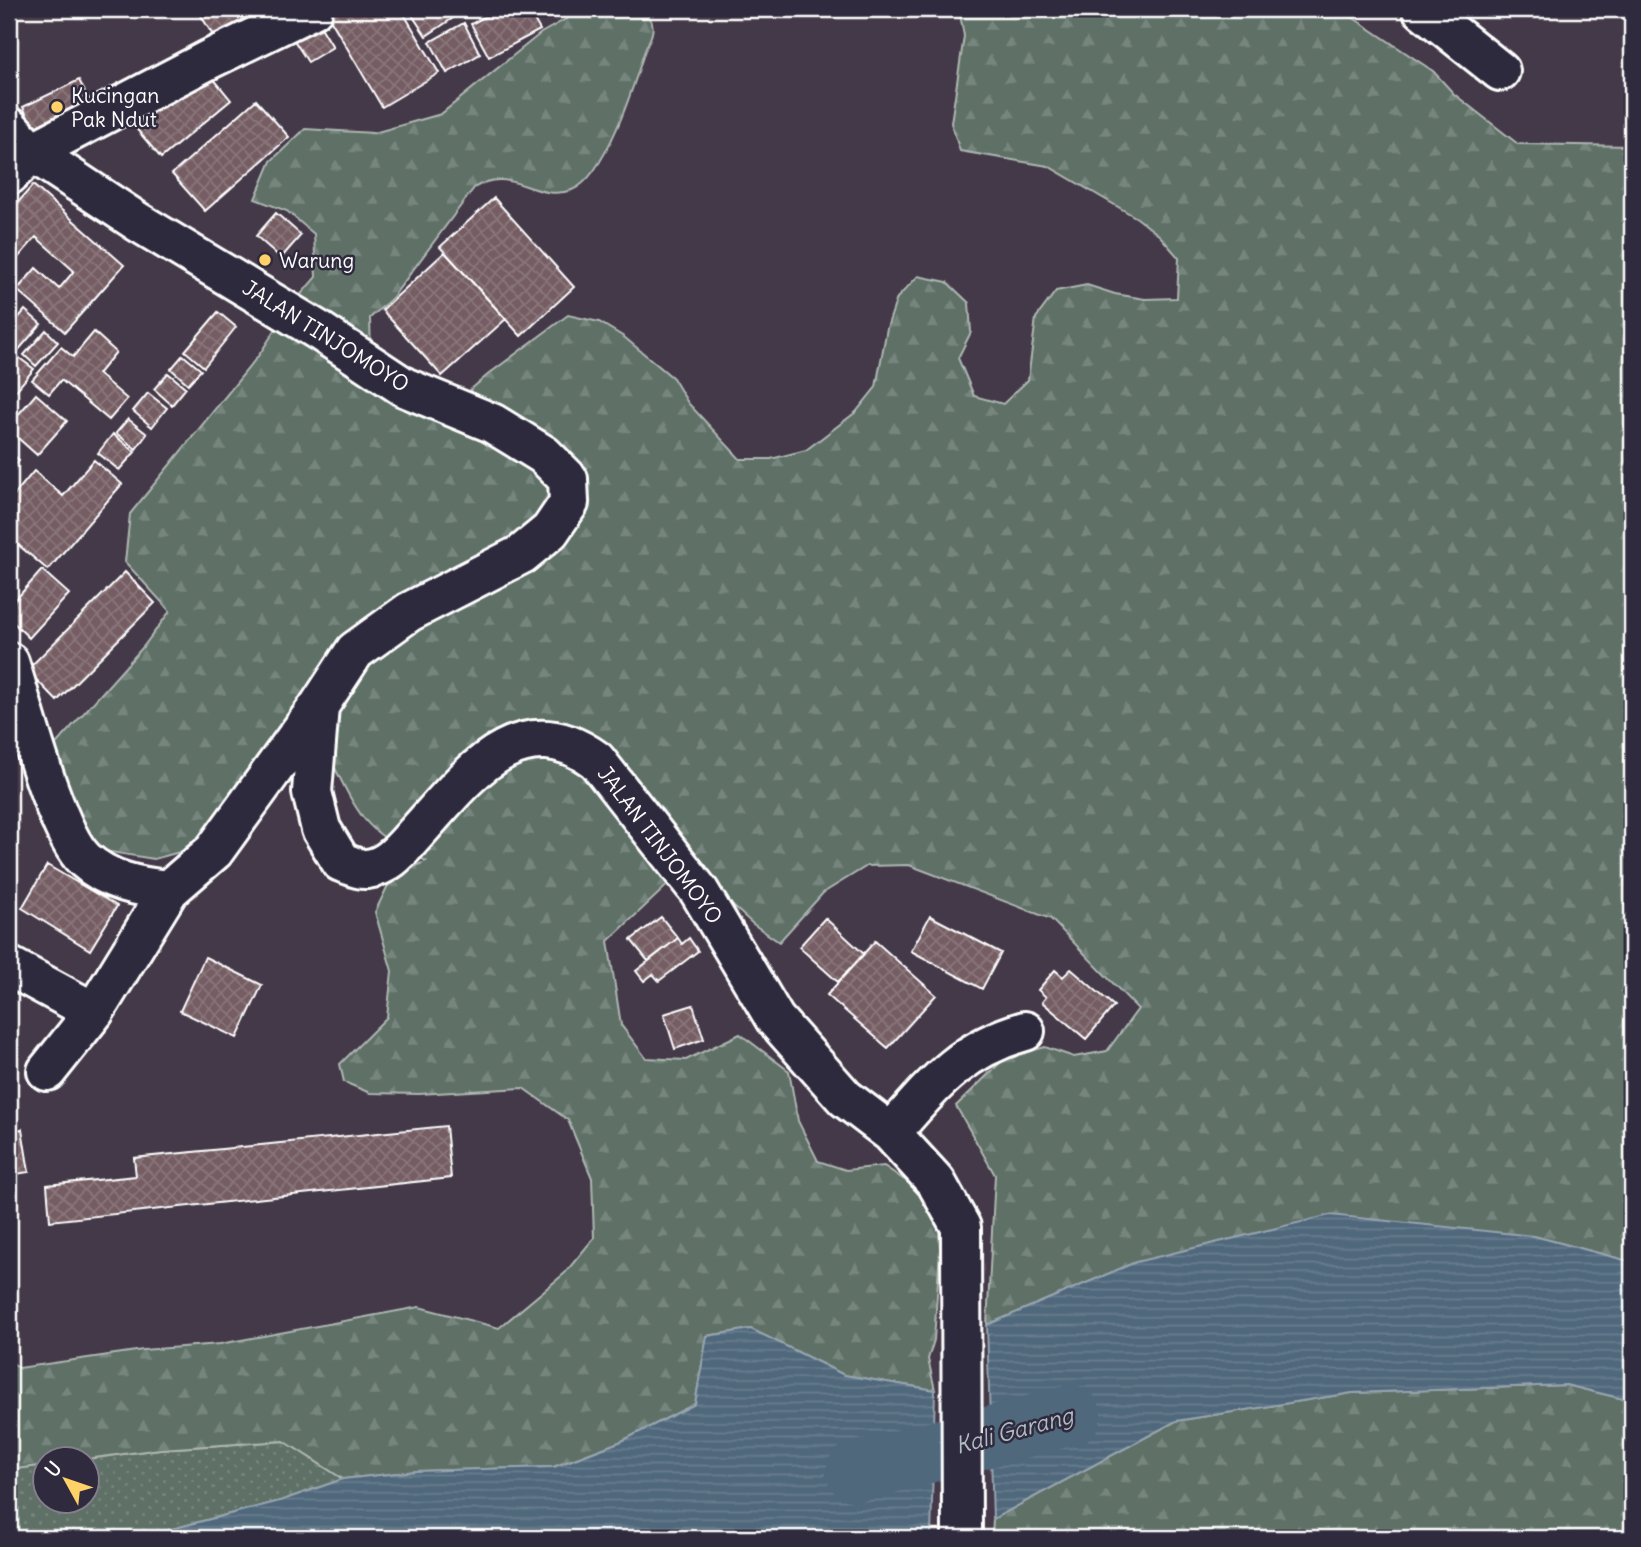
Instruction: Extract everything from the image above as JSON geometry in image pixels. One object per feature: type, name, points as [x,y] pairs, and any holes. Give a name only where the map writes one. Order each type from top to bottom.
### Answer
[{"type":"street","points":[[17,151],[313,9]]},
{"type":"street","points":[[1422,9],[1500,71]]},
{"type":"street","name":"JALAN TINJOMOYO","points":[[17,151],[404,387],[463,408],[544,454],[568,479],[569,503],[550,531],[522,554],[409,612],[355,651],[318,706],[313,792],[321,829],[341,862],[365,870],[391,860],[491,757],[521,742],[550,738],[579,748],[596,760],[699,891],[775,1019],[845,1098],[891,1133],[936,1182],[961,1227],[962,1538]]},
{"type":"street","points":[[9,662],[65,831],[84,859],[111,878],[143,887],[169,890]]},
{"type":"street","points":[[47,1071],[94,1012],[169,890],[214,851],[318,706]]},
{"type":"street","points":[[9,966],[94,1012]]},
{"type":"street","points":[[891,1133],[933,1085],[966,1055],[997,1039],[1025,1031]]},
{"type":"green space","points":[[584,9],[644,9],[653,27],[617,129],[596,168],[584,182],[572,190],[559,193],[499,180],[474,188],[392,298],[370,318],[372,386],[443,413],[490,373],[568,315],[599,322],[624,337],[673,378],[688,403],[740,459],[771,459],[806,450],[856,412],[876,387],[887,328],[897,298],[918,276],[947,282],[969,303],[971,332],[958,358],[974,396],[1003,404],[1028,380],[1036,318],[1056,291],[1087,285],[1115,294],[1145,299],[1177,298],[1179,258],[1160,236],[1137,218],[1048,166],[960,151],[951,123],[964,36],[959,9],[1340,9],[1433,71],[1454,94],[1518,144],[1632,146],[1632,1262],[1534,1236],[1136,1262],[987,1325],[995,1175],[956,1106],[1004,1059],[1045,1047],[1074,1057],[1107,1051],[1138,1009],[1051,919],[909,865],[867,866],[823,893],[779,942],[753,924],[704,880],[676,877],[608,941],[621,1025],[646,1058],[686,1060],[740,1034],[789,1071],[798,1121],[818,1161],[846,1170],[884,1166],[922,1192],[938,1218],[940,1249],[934,1340],[928,1359],[935,1390],[844,1375],[751,1329],[707,1336],[695,1404],[622,1441],[553,1467],[417,1471],[343,1479],[284,1441],[160,1449],[102,1457],[102,1446],[32,1446],[32,1467],[9,1470],[9,1360],[19,1368],[143,1350],[220,1344],[419,1307],[499,1328],[565,1273],[594,1238],[592,1178],[568,1120],[523,1088],[419,1094],[370,1093],[344,1082],[340,1064],[387,1017],[392,971],[375,912],[391,879],[426,861],[379,834],[369,824],[352,801],[334,766],[278,776],[209,844],[154,859],[67,845],[56,744],[143,647],[170,611],[125,562],[130,514],[259,355],[290,307],[316,277],[314,234],[287,211],[255,199],[271,161],[305,129],[374,133],[441,114],[541,33]]},
{"type":"green space","points":[[1566,1385],[1632,1401],[1632,1538],[992,1538],[993,1519],[1176,1421],[1352,1393]]},
{"type":"green space","points":[[284,1441],[343,1479],[280,1501],[137,1538],[9,1538],[9,1470],[32,1467],[32,1516],[102,1516],[102,1457],[160,1449]]},
{"type":"water","points":[[1330,1215],[1534,1236],[1632,1262],[1632,1401],[1566,1385],[1352,1393],[1176,1421],[993,1519],[987,1325],[1136,1262]]},
{"type":"water","points":[[751,1329],[844,1375],[935,1390],[931,1538],[137,1538],[280,1501],[343,1479],[417,1471],[554,1467],[622,1441],[695,1404],[707,1336]]},
{"type":"building","points":[[197,9],[264,9],[266,12],[217,42]]},
{"type":"building","points":[[331,9],[401,9],[439,73],[382,107],[326,12]]},
{"type":"building","points":[[408,9],[455,9],[459,14],[426,36]]},
{"type":"building","points":[[500,9],[528,9],[540,30],[489,57],[471,24]]},
{"type":"building","points":[[316,19],[333,47],[308,62],[290,34]]},
{"type":"building","points":[[464,23],[480,54],[447,73],[430,42]]},
{"type":"building","points":[[204,67],[231,100],[161,158],[134,126]]},
{"type":"building","points":[[79,80],[91,104],[34,131],[23,107]]},
{"type":"building","points":[[256,100],[289,137],[205,211],[172,174]]},
{"type":"building","points":[[33,185],[124,265],[65,332],[17,290],[36,268],[59,289],[74,271],[36,237],[9,268],[9,213]]},
{"type":"building","points":[[494,198],[574,287],[521,336],[440,247]]},
{"type":"building","points":[[276,213],[301,235],[281,258],[256,236]]},
{"type":"building","points":[[445,252],[506,319],[442,376],[382,310]]},
{"type":"building","points":[[25,310],[41,324],[9,361],[9,329]]},
{"type":"building","points":[[218,312],[236,327],[204,367],[185,351]]},
{"type":"building","points":[[46,330],[58,342],[36,366],[24,355]]},
{"type":"building","points":[[94,332],[116,352],[98,374],[127,399],[109,420],[61,380],[49,394],[32,380],[61,347],[73,357]]},
{"type":"building","points":[[183,355],[201,370],[188,384],[171,369]]},
{"type":"building","points":[[18,357],[34,369],[9,399],[9,368]]},
{"type":"building","points":[[168,373],[186,388],[172,405],[154,389]]},
{"type":"building","points":[[148,393],[167,408],[152,427],[133,411]]},
{"type":"building","points":[[36,394],[67,421],[37,455],[9,430],[9,425]]},
{"type":"building","points":[[128,419],[147,434],[136,449],[116,433]]},
{"type":"building","points":[[113,434],[135,452],[119,470],[98,453]]},
{"type":"building","points":[[9,452],[19,460],[9,473]]},
{"type":"building","points":[[94,460],[122,484],[48,570],[9,537],[9,501],[34,471],[63,496]]},
{"type":"building","points":[[42,570],[69,594],[29,638],[9,618],[9,607]]},
{"type":"building","points":[[125,572],[155,603],[57,701],[27,670]]},
{"type":"building","points":[[9,852],[18,887],[9,889]]},
{"type":"building","points":[[47,865],[117,906],[90,950],[22,908]]},
{"type":"building","points":[[930,916],[1001,953],[982,989],[911,951]]},
{"type":"building","points":[[661,917],[678,938],[648,961],[631,940]]},
{"type":"building","points":[[825,918],[864,954],[838,982],[799,947]]},
{"type":"building","points":[[678,938],[682,944],[689,938],[698,951],[659,981],[653,974],[644,981],[636,971]]},
{"type":"building","points":[[875,941],[936,995],[888,1048],[827,995]]},
{"type":"building","points":[[205,957],[262,985],[237,1038],[180,1011]]},
{"type":"building","points":[[1071,969],[1114,1006],[1086,1039],[1042,1002],[1046,997],[1038,990],[1055,970],[1063,977]]},
{"type":"building","points":[[693,1005],[704,1039],[675,1049],[664,1014]]},
{"type":"building","points":[[9,1030],[15,1030],[10,1077],[9,1077]]},
{"type":"building","points":[[446,1126],[451,1178],[50,1221],[47,1185],[136,1176],[134,1158]]},
{"type":"building","points":[[22,1129],[29,1172],[9,1175],[9,1131]]},
{"type":"waterway","name":"Kali Garang","points":[[856,1472],[1071,1415]]},
{"type":"place","name":"Kucingan Pak Ndut","points":[[57,107]]},
{"type":"place","name":"Warung","points":[[265,260]]}]
